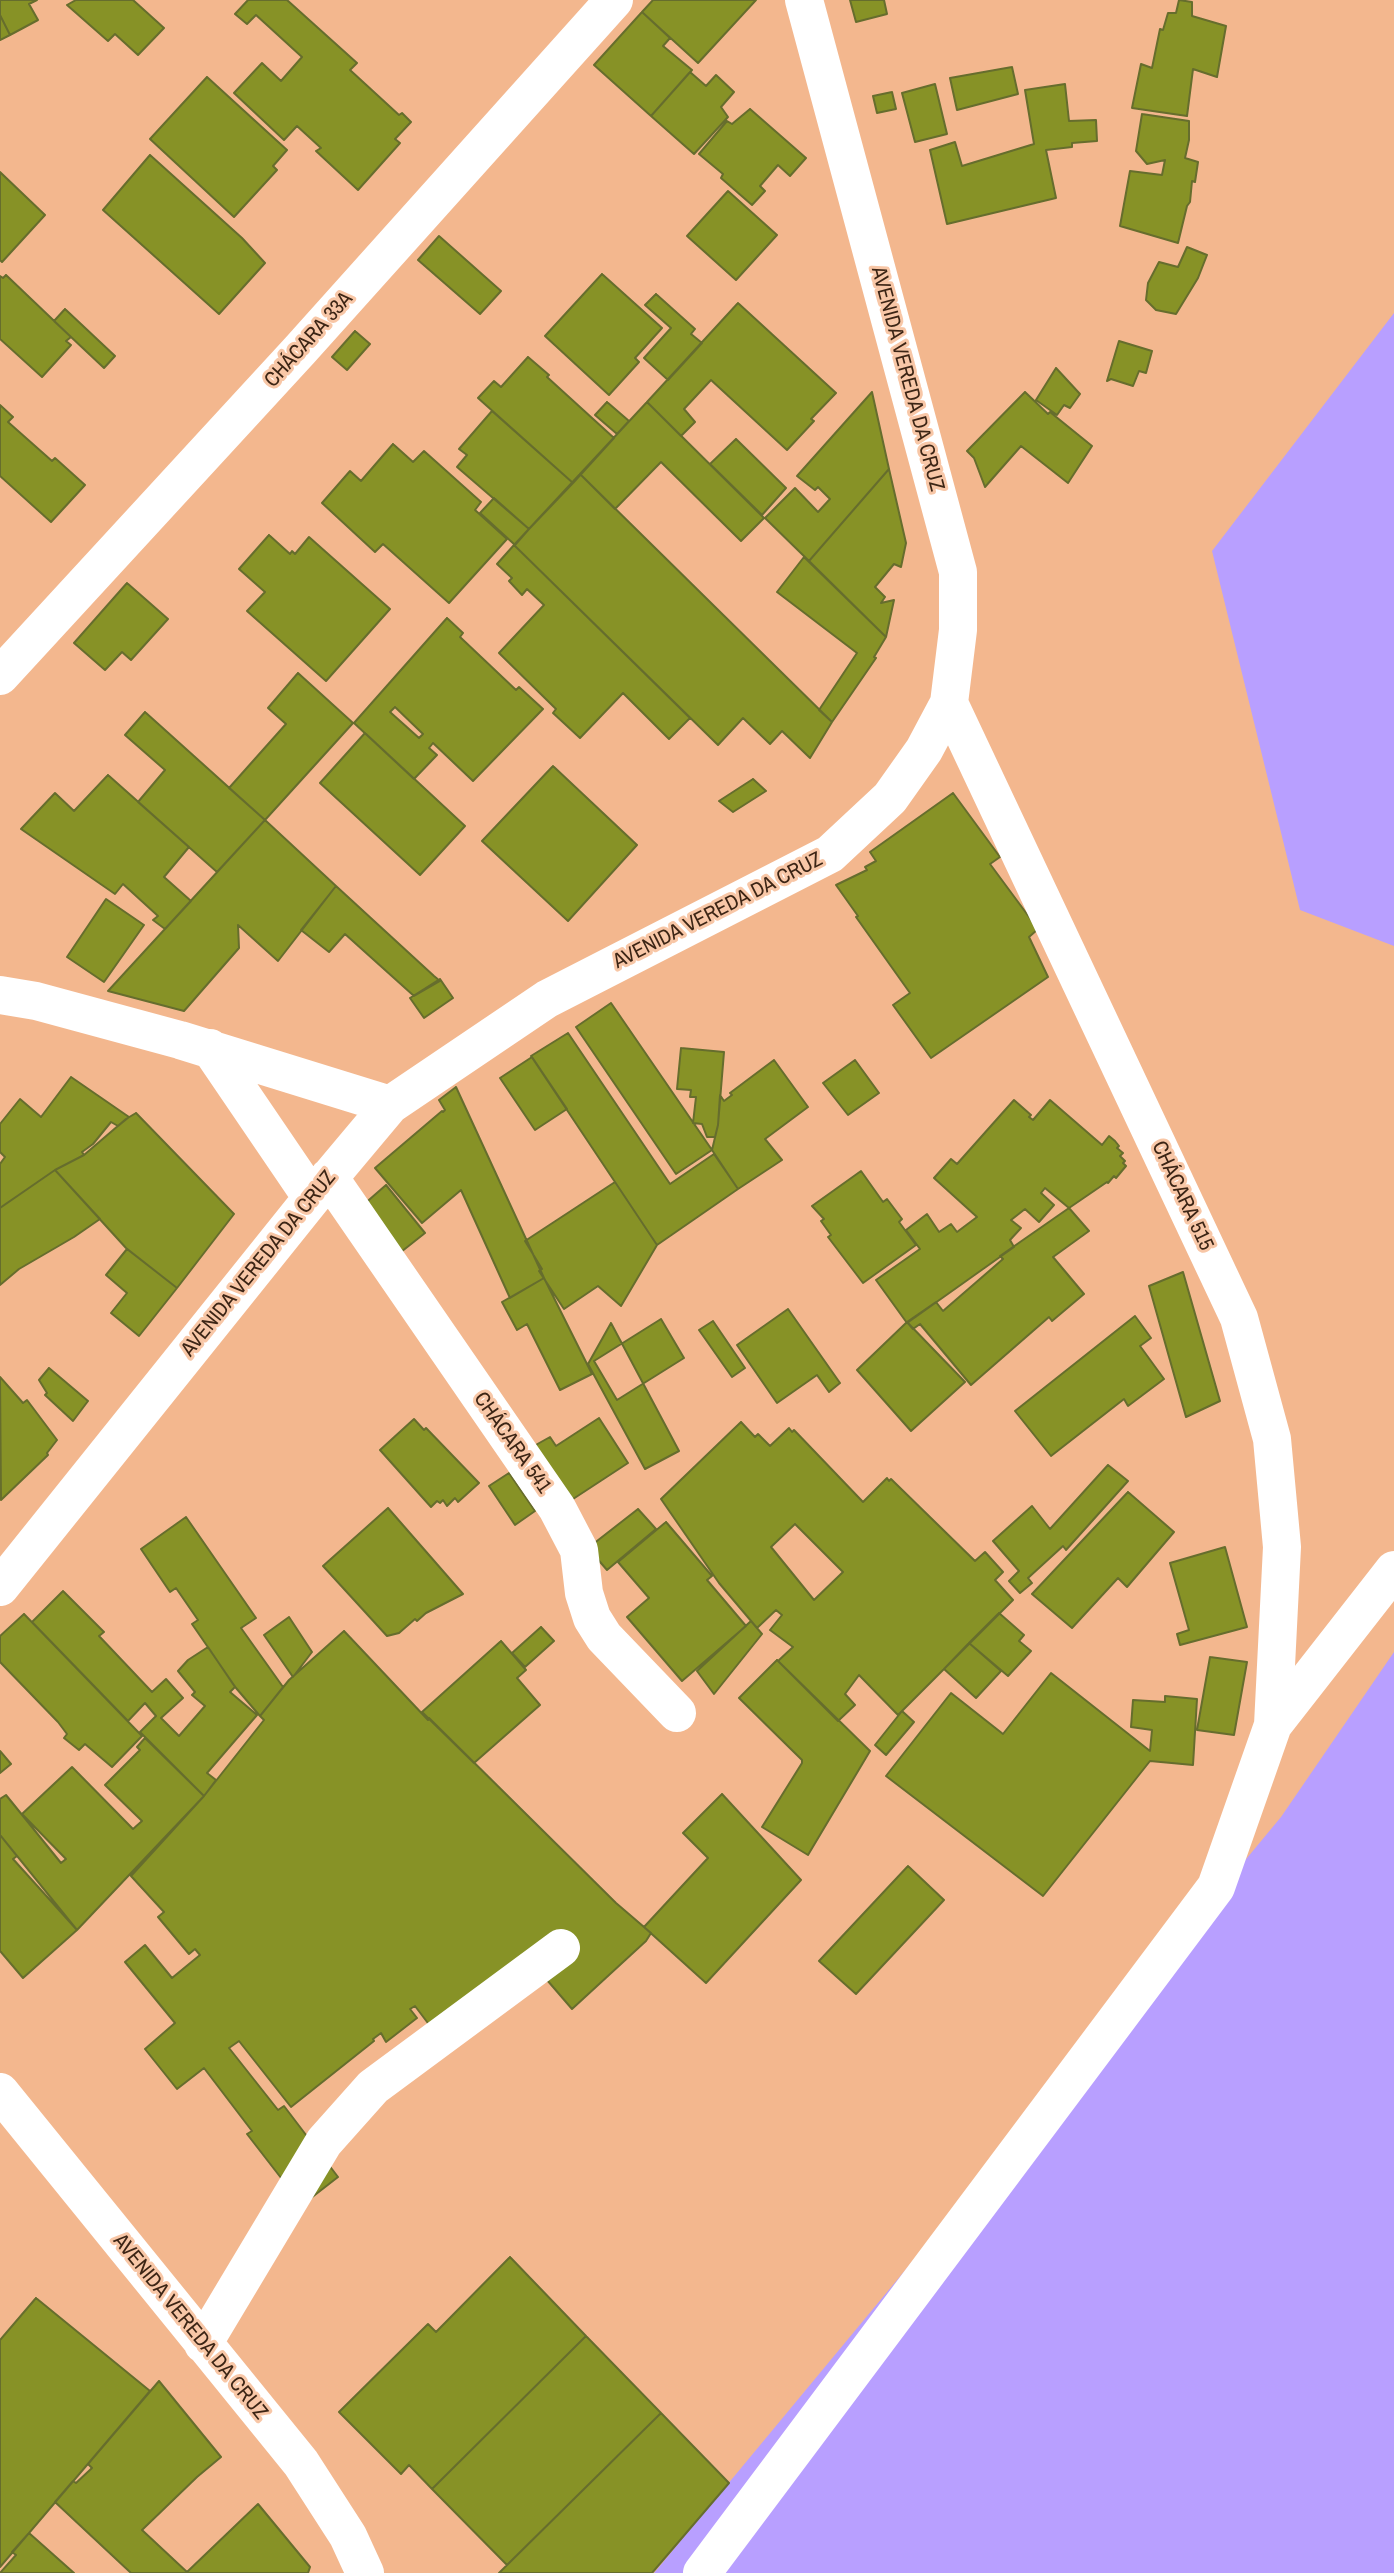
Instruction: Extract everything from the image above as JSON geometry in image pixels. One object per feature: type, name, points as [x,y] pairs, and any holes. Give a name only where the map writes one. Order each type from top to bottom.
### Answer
[{"type":"street","name":"CHÁCARA 33A","points":[[0,676],[300,350],[614,0]]},
{"type":"street","name":"AVENIDA VEREDA DA CRUZ","points":[[0,1587],[320,1187],[390,1105],[547,999],[830,853],[890,798],[924,750],[949,703],[958,630],[958,572],[804,0]]},
{"type":"street","name":"CHÁCARA 515","points":[[949,703],[1239,1318],[1272,1439],[1282,1547],[1273,1725]]},
{"type":"street","points":[[0,995],[36,1001],[210,1048],[390,1105]]},
{"type":"street","name":"CHÁCARA 541","points":[[210,1048],[320,1187],[557,1508],[579,1550],[584,1593],[592,1618],[604,1637],[677,1713]]},
{"type":"street","points":[[702,2573],[1216,1887],[1273,1725],[1394,1570]]},
{"type":"street","points":[[203,2344],[324,2142],[373,2087],[561,1948]]},
{"type":"street","name":"AVENIDA VEREDA DA CRUZ","points":[[0,2092],[301,2463],[348,2536],[365,2573]]},
{"type":"shaded area","points":[[1394,313],[1394,946],[1300,910],[1212,551]]},
{"type":"shaded area","points":[[1394,1652],[1394,2573],[654,2573],[1281,1817]]},
{"type":"building","points":[[0,0],[37,0],[29,4],[38,20],[10,35],[0,15]]},
{"type":"building","points":[[76,0],[133,0],[164,28],[138,55],[115,34],[108,41],[67,5]]},
{"type":"building","points":[[248,0],[287,0],[357,63],[350,70],[399,115],[402,113],[411,122],[395,139],[400,143],[358,190],[316,151],[321,148],[297,126],[284,140],[234,93],[262,63],[281,81],[302,57],[256,15],[247,24],[235,14]]},
{"type":"building","points":[[653,0],[756,0],[698,63],[642,12]]},
{"type":"building","points":[[850,0],[884,0],[887,14],[856,22]]},
{"type":"building","points":[[1179,0],[1192,2],[1192,16],[1226,26],[1217,77],[1193,69],[1187,116],[1132,108],[1141,64],[1152,68],[1160,29],[1163,30],[1168,13],[1176,13]]},
{"type":"building","points":[[642,12],[670,38],[663,46],[692,70],[651,116],[594,65]]},
{"type":"building","points":[[0,15],[10,35],[0,40]]},
{"type":"building","points":[[1012,67],[1018,94],[957,110],[950,78]]},
{"type":"building","points":[[690,72],[706,86],[716,75],[734,92],[721,107],[728,117],[694,154],[651,116]]},
{"type":"building","points":[[207,77],[287,150],[273,166],[277,170],[234,217],[150,139]]},
{"type":"building","points":[[935,84],[947,134],[915,142],[902,93]]},
{"type":"building","points":[[1065,84],[1069,121],[1096,120],[1097,141],[1072,143],[1072,147],[1046,150],[1056,198],[947,224],[930,150],[955,142],[962,166],[1034,144],[1025,90]]},
{"type":"building","points":[[892,92],[896,109],[877,113],[873,96]]},
{"type":"building","points":[[750,109],[806,158],[790,176],[778,165],[760,186],[765,191],[752,205],[721,178],[723,174],[699,154],[727,121],[732,124]]},
{"type":"building","points":[[1142,114],[1189,121],[1185,158],[1198,162],[1178,243],[1120,226],[1130,171],[1162,175],[1165,160],[1147,164],[1136,151]]},
{"type":"building","points":[[150,155],[242,238],[265,263],[219,314],[103,210]]},
{"type":"building","points":[[0,172],[45,215],[2,262],[0,260]]},
{"type":"building","points":[[728,191],[777,235],[736,280],[687,236]]},
{"type":"building","points":[[439,236],[501,291],[480,314],[418,260]]},
{"type":"building","points":[[1187,247],[1207,255],[1198,278],[1176,314],[1156,310],[1146,300],[1148,283],[1159,262],[1178,267]]},
{"type":"building","points":[[602,274],[662,328],[635,358],[639,362],[609,395],[545,336]]},
{"type":"building","points":[[6,275],[71,337],[66,341],[71,345],[42,377],[0,339],[0,276],[3,278]]},
{"type":"building","points":[[656,294],[695,329],[691,334],[702,343],[668,380],[644,358],[671,328],[645,305]]},
{"type":"building","points":[[738,303],[836,393],[787,450],[711,380],[684,409],[695,422],[681,436],[647,402]]},
{"type":"building","points":[[65,309],[115,356],[104,368],[54,321]]},
{"type":"building","points":[[355,331],[370,344],[347,370],[332,357]]},
{"type":"building","points":[[1119,341],[1152,351],[1146,373],[1139,371],[1133,386],[1111,379],[1107,381]]},
{"type":"building","points":[[528,357],[614,438],[573,483],[478,398],[494,381],[501,387]]},
{"type":"building","points":[[1056,368],[1080,394],[1070,408],[1064,405],[1057,415],[1036,400]]},
{"type":"building","points":[[872,392],[889,469],[809,561],[765,518],[795,488],[818,512],[830,499],[818,487],[815,490],[797,476]]},
{"type":"building","points":[[1025,392],[1048,414],[1050,412],[1092,446],[1068,483],[1021,446],[985,487],[974,458],[967,451]]},
{"type":"building","points":[[607,402],[629,421],[617,434],[595,415]]},
{"type":"building","points":[[647,402],[764,518],[741,541],[661,462],[615,509],[580,474]]},
{"type":"building","points":[[0,405],[13,417],[8,422],[52,461],[55,458],[85,485],[51,522],[0,476]]},
{"type":"building","points":[[492,411],[573,483],[529,529],[457,467],[467,455],[459,449]]},
{"type":"building","points":[[736,439],[786,488],[762,515],[710,464]]},
{"type":"building","points":[[393,444],[413,462],[424,451],[481,502],[475,510],[507,539],[449,603],[383,544],[375,552],[322,503],[350,471],[361,481]]},
{"type":"building","points":[[889,469],[906,543],[901,567],[894,564],[875,587],[885,597],[881,603],[894,600],[886,637],[809,561]]},
{"type":"building","points":[[580,474],[832,722],[810,758],[782,731],[770,744],[743,718],[718,745],[514,545]]},
{"type":"building","points":[[494,498],[529,529],[515,545],[480,513]]},
{"type":"building","points":[[269,535],[290,554],[292,551],[295,554],[309,537],[390,609],[326,681],[247,611],[265,592],[239,569]]},
{"type":"building","points":[[514,545],[690,718],[669,739],[623,693],[580,738],[553,713],[556,709],[499,653],[544,605],[527,589],[522,595],[509,581],[512,578],[497,564]]},
{"type":"building","points":[[804,557],[886,637],[874,657],[876,658],[832,722],[819,710],[857,653],[777,592]]},
{"type":"building","points":[[127,583],[168,619],[131,660],[122,652],[105,670],[74,643]]},
{"type":"building","points":[[447,618],[463,633],[460,637],[516,690],[519,687],[543,709],[473,781],[433,743],[429,748],[437,755],[414,779],[354,723]],"holes":[[[395,707],[423,734],[419,738],[390,712]]]},
{"type":"building","points":[[298,673],[353,723],[265,820],[229,788],[286,724],[268,708]]},
{"type":"building","points":[[145,712],[265,820],[217,872],[138,802],[165,770],[125,735]]},
{"type":"building","points":[[365,733],[465,826],[420,875],[320,783]]},
{"type":"building","points":[[553,766],[637,845],[568,921],[482,841]]},
{"type":"building","points":[[108,775],[189,847],[164,877],[191,901],[165,929],[153,920],[158,916],[123,884],[115,894],[21,829],[55,793],[74,811]]},
{"type":"building","points":[[753,779],[766,791],[733,812],[719,801]]},
{"type":"building","points":[[953,793],[1000,857],[990,864],[1038,929],[1029,937],[1048,977],[931,1058],[893,1005],[910,993],[836,885],[867,870],[865,867],[876,861],[870,852]]},
{"type":"building","points":[[265,820],[336,886],[278,961],[238,925],[239,948],[184,1011],[108,991]]},
{"type":"building","points":[[336,886],[440,981],[414,996],[345,934],[329,952],[301,930]]},
{"type":"building","points":[[106,899],[144,925],[104,982],[67,957]]},
{"type":"building","points":[[440,979],[453,998],[424,1018],[410,998]]},
{"type":"building","points":[[611,1003],[712,1150],[676,1174],[576,1027]]},
{"type":"building","points":[[568,1033],[670,1184],[714,1154],[738,1189],[657,1245],[531,1056]]},
{"type":"building","points":[[681,1048],[724,1052],[715,1137],[707,1137],[702,1124],[693,1123],[696,1097],[690,1097],[691,1090],[677,1089]]},
{"type":"building","points":[[532,1057],[567,1109],[535,1130],[500,1078]]},
{"type":"building","points":[[774,1060],[808,1107],[765,1139],[782,1160],[738,1189],[712,1150],[718,1125],[720,1095],[724,1101],[732,1095],[730,1093]]},
{"type":"building","points":[[855,1060],[879,1093],[848,1115],[823,1083]]},
{"type":"building","points":[[71,1077],[129,1117],[118,1126],[111,1122],[93,1144],[82,1152],[84,1155],[55,1170],[0,1208],[0,1164],[5,1157],[0,1152],[0,1124],[20,1099],[41,1117]]},
{"type":"building","points":[[456,1087],[544,1278],[510,1298],[461,1190],[422,1223],[375,1168],[445,1110],[439,1100]]},
{"type":"building","points":[[1014,1100],[1033,1120],[1050,1100],[1102,1145],[1109,1136],[1115,1141],[1119,1146],[1117,1148],[1123,1153],[1120,1156],[1126,1166],[1116,1178],[1114,1176],[1108,1183],[1069,1208],[1045,1188],[1041,1193],[1054,1205],[1039,1222],[1025,1209],[1011,1220],[1021,1228],[1010,1240],[1014,1247],[907,1323],[876,1280],[920,1249],[906,1230],[927,1214],[939,1232],[951,1224],[957,1232],[977,1217],[934,1178],[951,1159],[957,1164]]},
{"type":"building","points":[[136,1113],[234,1214],[177,1288],[126,1248],[55,1170],[84,1155]]},
{"type":"building","points":[[55,1170],[100,1219],[19,1269],[0,1285],[0,1208]]},
{"type":"building","points":[[861,1171],[883,1202],[887,1199],[902,1219],[899,1222],[916,1245],[863,1283],[828,1237],[831,1235],[821,1221],[824,1219],[812,1206]]},
{"type":"building","points":[[615,1182],[657,1245],[621,1306],[598,1286],[564,1309],[539,1271],[542,1269],[525,1241]]},
{"type":"building","points":[[386,1185],[425,1233],[401,1252],[362,1206]]},
{"type":"building","points":[[1069,1208],[1089,1231],[1053,1257],[1084,1294],[1052,1321],[1049,1317],[971,1385],[920,1324],[913,1329],[907,1322],[936,1302],[943,1311],[1003,1259],[1000,1256]]},
{"type":"building","points":[[127,1249],[177,1288],[139,1336],[111,1313],[127,1293],[106,1275]]},
{"type":"building","points":[[1183,1272],[1220,1401],[1186,1417],[1149,1286]]},
{"type":"building","points":[[544,1278],[592,1374],[560,1390],[527,1324],[517,1330],[502,1302]]},
{"type":"building","points":[[788,1309],[840,1383],[829,1392],[817,1375],[777,1403],[737,1345]]},
{"type":"building","points":[[1135,1316],[1151,1338],[1140,1346],[1164,1379],[1128,1406],[1124,1399],[1051,1456],[1015,1411]]},
{"type":"building","points":[[661,1319],[684,1358],[617,1400],[594,1361]]},
{"type":"building","points":[[713,1321],[745,1368],[732,1377],[699,1330]]},
{"type":"building","points":[[907,1322],[965,1382],[911,1431],[857,1370]]},
{"type":"building","points":[[611,1323],[679,1451],[645,1469],[588,1364]]},
{"type":"building","points":[[49,1368],[88,1401],[73,1421],[45,1395],[47,1393],[39,1380]]},
{"type":"building","points":[[0,1377],[23,1403],[27,1400],[57,1440],[48,1455],[1,1500]]},
{"type":"building","points":[[599,1418],[628,1463],[570,1501],[525,1451],[550,1437],[556,1446]]},
{"type":"building","points":[[414,1419],[479,1483],[458,1502],[455,1498],[447,1506],[443,1500],[440,1503],[437,1501],[431,1507],[380,1450]]},
{"type":"building","points":[[741,1422],[755,1437],[758,1434],[770,1446],[789,1428],[792,1432],[794,1430],[863,1502],[887,1478],[889,1481],[891,1479],[975,1561],[985,1552],[1003,1572],[995,1580],[1013,1600],[898,1715],[859,1675],[845,1694],[855,1705],[838,1721],[778,1661],[793,1647],[770,1630],[782,1615],[776,1610],[757,1628],[719,1583],[661,1499]],"holes":[[[795,1524],[843,1572],[814,1600],[771,1547]]]},
{"type":"building","points":[[1108,1465],[1128,1481],[1066,1550],[1063,1546],[1028,1578],[1032,1583],[1020,1593],[1009,1581],[1019,1571],[993,1541],[1032,1506],[1050,1529]]},
{"type":"building","points":[[509,1473],[535,1511],[515,1525],[489,1486]]},
{"type":"building","points":[[1128,1492],[1174,1532],[1127,1587],[1118,1578],[1072,1628],[1032,1594]]},
{"type":"building","points":[[388,1508],[463,1594],[426,1613],[417,1621],[415,1619],[399,1633],[387,1636],[323,1566]]},
{"type":"building","points":[[638,1509],[656,1529],[607,1570],[588,1548]]},
{"type":"building","points":[[186,1517],[256,1618],[241,1628],[283,1687],[260,1716],[236,1688],[192,1624],[198,1620],[176,1588],[170,1592],[141,1549]]},
{"type":"building","points":[[666,1522],[712,1576],[707,1580],[746,1626],[682,1681],[627,1617],[649,1598],[618,1562]]},
{"type":"building","points":[[1225,1547],[1247,1627],[1180,1645],[1177,1634],[1189,1630],[1170,1563]]},
{"type":"building","points":[[63,1591],[104,1632],[99,1636],[152,1692],[166,1679],[183,1698],[161,1718],[179,1736],[205,1706],[192,1695],[195,1692],[178,1671],[188,1660],[208,1647],[235,1687],[230,1692],[257,1715],[207,1773],[216,1780],[204,1796],[140,1732],[156,1716],[145,1703],[128,1721],[32,1622]]},
{"type":"building","points":[[999,1613],[1024,1635],[1019,1641],[1031,1651],[1008,1676],[969,1643]]},
{"type":"building","points":[[24,1614],[142,1736],[112,1767],[85,1744],[79,1750],[64,1738],[67,1734],[58,1722],[0,1662],[0,1636]]},
{"type":"building","points":[[289,1617],[312,1652],[293,1677],[264,1635]]},
{"type":"building","points":[[751,1621],[762,1634],[714,1694],[697,1671]]},
{"type":"building","points":[[541,1627],[554,1641],[525,1667],[512,1653]]},
{"type":"building","points":[[344,1631],[428,1720],[429,1718],[616,1903],[651,1933],[646,1941],[572,2009],[541,1973],[446,2047],[415,2006],[410,2009],[417,2018],[386,2042],[381,2033],[291,2107],[239,2041],[229,2048],[278,2110],[284,2106],[338,2177],[302,2205],[247,2134],[252,2131],[204,2068],[177,2089],[145,2049],[175,2023],[125,1962],[145,1945],[172,1978],[200,1955],[195,1949],[189,1954],[158,1917],[164,1912],[131,1876],[204,1796],[264,1720],[260,1716],[289,1680]]},
{"type":"building","points":[[501,1641],[526,1670],[517,1678],[540,1705],[474,1763],[422,1712]]},
{"type":"building","points":[[969,1643],[1001,1671],[976,1698],[944,1669]]},
{"type":"building","points":[[1210,1657],[1247,1662],[1234,1735],[1197,1730]]},
{"type":"building","points":[[777,1660],[870,1751],[808,1855],[762,1827],[802,1760],[739,1698]]},
{"type":"building","points":[[1051,1673],[1150,1751],[1152,1730],[1131,1727],[1133,1700],[1165,1702],[1165,1696],[1197,1699],[1193,1765],[1150,1761],[1043,1896],[886,1776],[951,1693],[1003,1734]]},
{"type":"building","points":[[902,1711],[914,1722],[886,1755],[875,1745]]},
{"type":"building","points":[[145,1738],[204,1796],[77,1930],[0,1835],[0,1799],[6,1795],[61,1863],[66,1859],[22,1814],[72,1767],[133,1829],[142,1821],[105,1785],[140,1750],[137,1747]]},
{"type":"building","points":[[0,1751],[11,1764],[0,1773]]},
{"type":"building","points":[[722,1794],[801,1880],[706,1983],[644,1927],[708,1858],[683,1833]]},
{"type":"building","points":[[0,1835],[17,1856],[13,1859],[77,1930],[23,1978],[0,1951]]},
{"type":"building","points":[[908,1866],[944,1900],[856,1994],[819,1961]]},
{"type":"building","points":[[510,2257],[586,2336],[432,2489],[409,2465],[401,2474],[339,2412],[428,2324],[436,2332]]},
{"type":"building","points":[[36,2298],[150,2391],[0,2567],[0,2340]]},
{"type":"building","points":[[586,2336],[661,2413],[507,2565],[432,2489]]},
{"type":"building","points":[[159,2381],[221,2457],[142,2530],[187,2572],[258,2504],[310,2567],[308,2573],[131,2573],[55,2502],[73,2481],[76,2483],[92,2468],[88,2464]]},
{"type":"building","points":[[661,2413],[729,2483],[652,2573],[499,2573]]},
{"type":"building","points":[[29,2533],[74,2573],[0,2573],[16,2555],[12,2552]]}]
